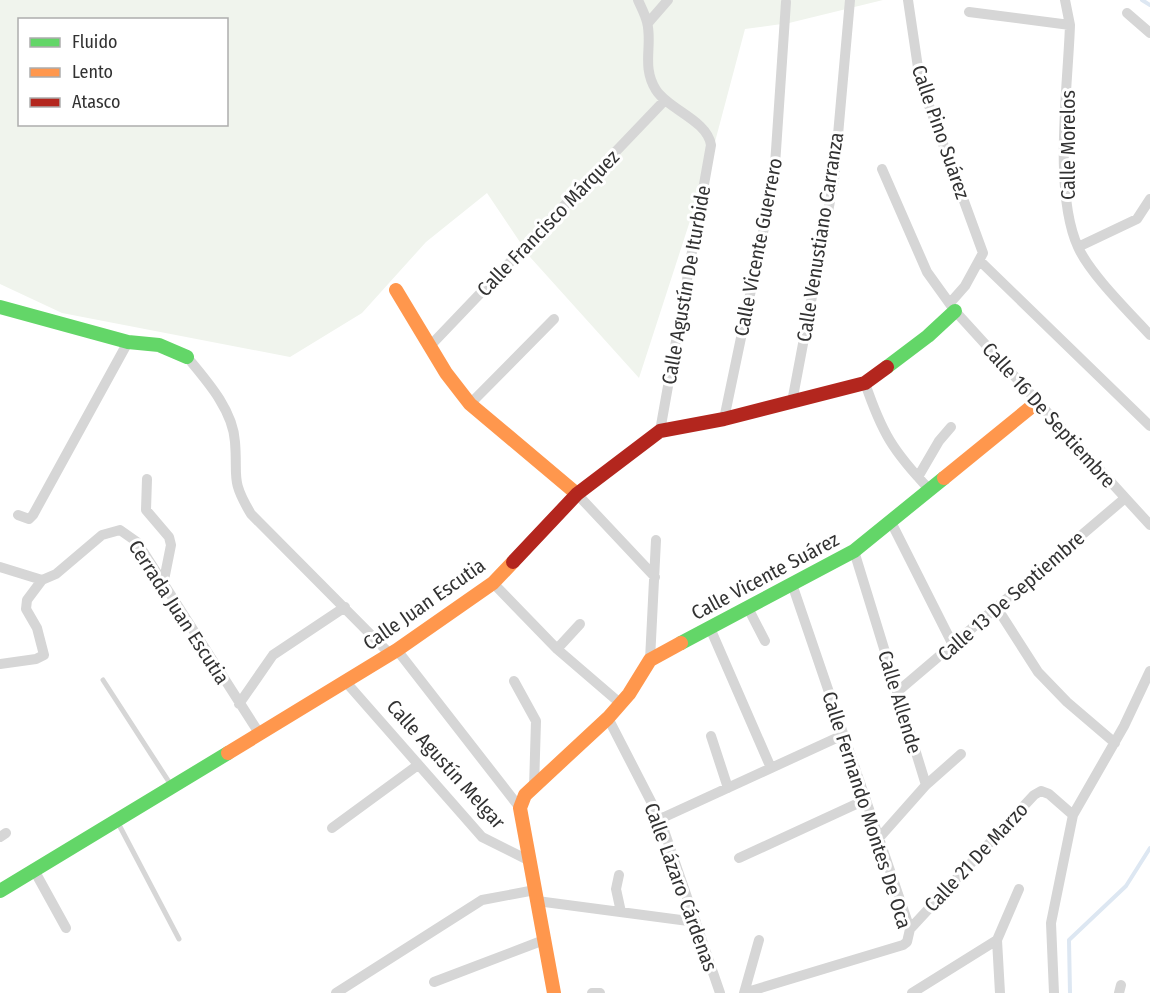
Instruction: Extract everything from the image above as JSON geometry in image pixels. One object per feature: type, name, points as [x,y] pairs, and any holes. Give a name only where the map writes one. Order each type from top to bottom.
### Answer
[{"type":"street","points":[[638,0],[648,23],[646,58],[651,82],[665,100]]},
{"type":"street","points":[[648,23],[668,0]]},
{"type":"street","name":"Calle Venustiano Carranza","points":[[792,402],[834,180],[850,0]]},
{"type":"street","name":"Calle Pino Suárez","points":[[908,0],[920,81],[983,250],[980,261]]},
{"type":"street","name":"Calle Morelos","points":[[1065,0],[1070,25],[1063,195],[1078,247],[1111,292],[1150,335]]},
{"type":"street","name":"Calle Vicente Guerrero","points":[[724,419],[774,180],[786,2]]},
{"type":"street","points":[[969,12],[1070,25]]},
{"type":"street","points":[[1126,13],[1150,33]]},
{"type":"street","name":"Calle Agustín De Iturbide","points":[[660,431],[711,145],[710,138],[665,100]]},
{"type":"street","name":"Calle Francisco Márquez","points":[[430,346],[665,100]]},
{"type":"street","name":"Calle 16 De Septiembre","points":[[882,169],[927,272],[953,307],[1036,403],[1150,525]]},
{"type":"street","points":[[1078,247],[1137,219],[1145,210],[1150,199]]},
{"type":"street","points":[[953,307],[980,261],[1150,426]]},
{"type":"street","points":[[396,290],[446,373],[470,404],[577,494],[655,577]]},
{"type":"street","name":"Calle Juan Escutia","points":[[0,891],[345,681],[493,583],[577,494],[660,431],[724,419],[865,383],[928,336],[953,307]]},
{"type":"street","points":[[0,308],[128,342],[148,341],[165,345],[187,357]]},
{"type":"street","points":[[470,404],[554,319]]},
{"type":"street","points":[[18,515],[26,519],[33,515],[128,342]]},
{"type":"street","name":"Calle Agustín Melgar","points":[[187,357],[208,382],[225,409],[236,440],[234,478],[251,514],[393,651],[526,797],[528,860],[554,993]]},
{"type":"street","points":[[865,383],[885,435],[929,489]]},
{"type":"street","name":"Calle Vicente Suárez","points":[[526,797],[621,704],[650,660],[854,551],[1036,403]]},
{"type":"street","points":[[918,477],[939,441],[951,427]]},
{"type":"street","points":[[147,479],[146,510],[169,537],[171,545],[163,585]]},
{"type":"street","name":"Calle 13 De Septiembre","points":[[897,692],[1124,499]]},
{"type":"street","points":[[890,520],[952,645]]},
{"type":"street","name":"Cerrada Juan Escutia","points":[[0,664],[36,659],[44,655],[37,628],[25,604],[42,580],[56,574],[102,535],[120,530],[137,542],[259,733]]},
{"type":"street","points":[[650,660],[656,540]]},
{"type":"street","name":"Calle Allende","points":[[854,551],[926,785]]},
{"type":"street","points":[[0,567],[42,580]]},
{"type":"street","points":[[493,583],[557,649],[621,704]]},
{"type":"street","name":"Calle Fernando Montes De Oca","points":[[744,993],[903,945],[907,942],[910,928],[792,584]]},
{"type":"street","points":[[239,704],[273,655],[345,607]]},
{"type":"street","points":[[748,608],[765,641]]},
{"type":"street","points":[[997,608],[1038,672],[1067,702],[1115,743]]},
{"type":"street","points":[[557,649],[580,624]]},
{"type":"street","points":[[710,628],[771,768]]},
{"type":"street","points":[[1054,993],[1051,923],[1073,815],[1115,743],[1150,670]]},
{"type":"street","name":"Calle Agustín Melgar","points":[[345,681],[482,837],[528,860]]},
{"type":"street","points":[[514,681],[537,721],[526,797]]},
{"type":"street","name":"Calle Lázaro Cárdenas","points":[[608,718],[660,819],[720,993]]},
{"type":"street","points":[[660,819],[843,735]]},
{"type":"street","points":[[711,736],[728,788]]},
{"type":"street","points":[[879,838],[926,785],[961,754]]},
{"type":"street","points":[[332,828],[418,765]]},
{"type":"street","name":"Calle 21 De Marzo","points":[[910,928],[1034,795],[1041,791],[1049,794],[1073,815]]},
{"type":"street","points":[[739,858],[865,800]]},
{"type":"street","points":[[34,870],[66,928]]},
{"type":"street","points":[[619,875],[616,889],[621,912]]},
{"type":"street","points":[[1000,993],[997,940],[1019,889]]},
{"type":"street","points":[[336,993],[482,900],[536,896],[621,912],[696,922]]},
{"type":"street","points":[[434,982],[544,940]]},
{"type":"street","points":[[744,993],[759,940]]},
{"type":"street","points":[[912,993],[997,940]]},
{"type":"street","points":[[592,993],[600,993]]},
{"type":"lane","points":[[103,680],[172,787]]},
{"type":"lane","points":[[117,821],[179,939]]},
{"type":"shaded area","points":[[0,0],[883,0],[789,23],[745,29],[712,153],[639,378],[530,257],[487,193],[426,242],[362,313],[290,357],[62,313],[0,284]]},
{"type":"waterway","points":[[1142,0],[1150,5]]},
{"type":"waterway","points":[[1070,993],[1069,940],[1126,886],[1150,848]]},
{"type":"traffic: fast","points":[[0,307],[128,342],[159,345],[187,357]]},
{"type":"traffic: fast","points":[[887,367],[928,336],[955,311]]},
{"type":"traffic: fast","points":[[681,643],[854,551],[944,478]]},
{"type":"traffic: fast","points":[[0,891],[228,753]]},
{"type":"traffic: slow","points":[[396,290],[446,373],[470,404],[577,494]]},
{"type":"traffic: slow","points":[[944,478],[1036,403]]},
{"type":"traffic: slow","points":[[228,753],[397,650],[493,583],[513,562]]},
{"type":"traffic: slow","points":[[554,993],[520,808],[525,795],[608,718],[629,694],[650,660],[681,643]]},
{"type":"traffic: jam","points":[[513,562],[577,494],[660,431],[724,419],[865,383],[887,367]]}]
